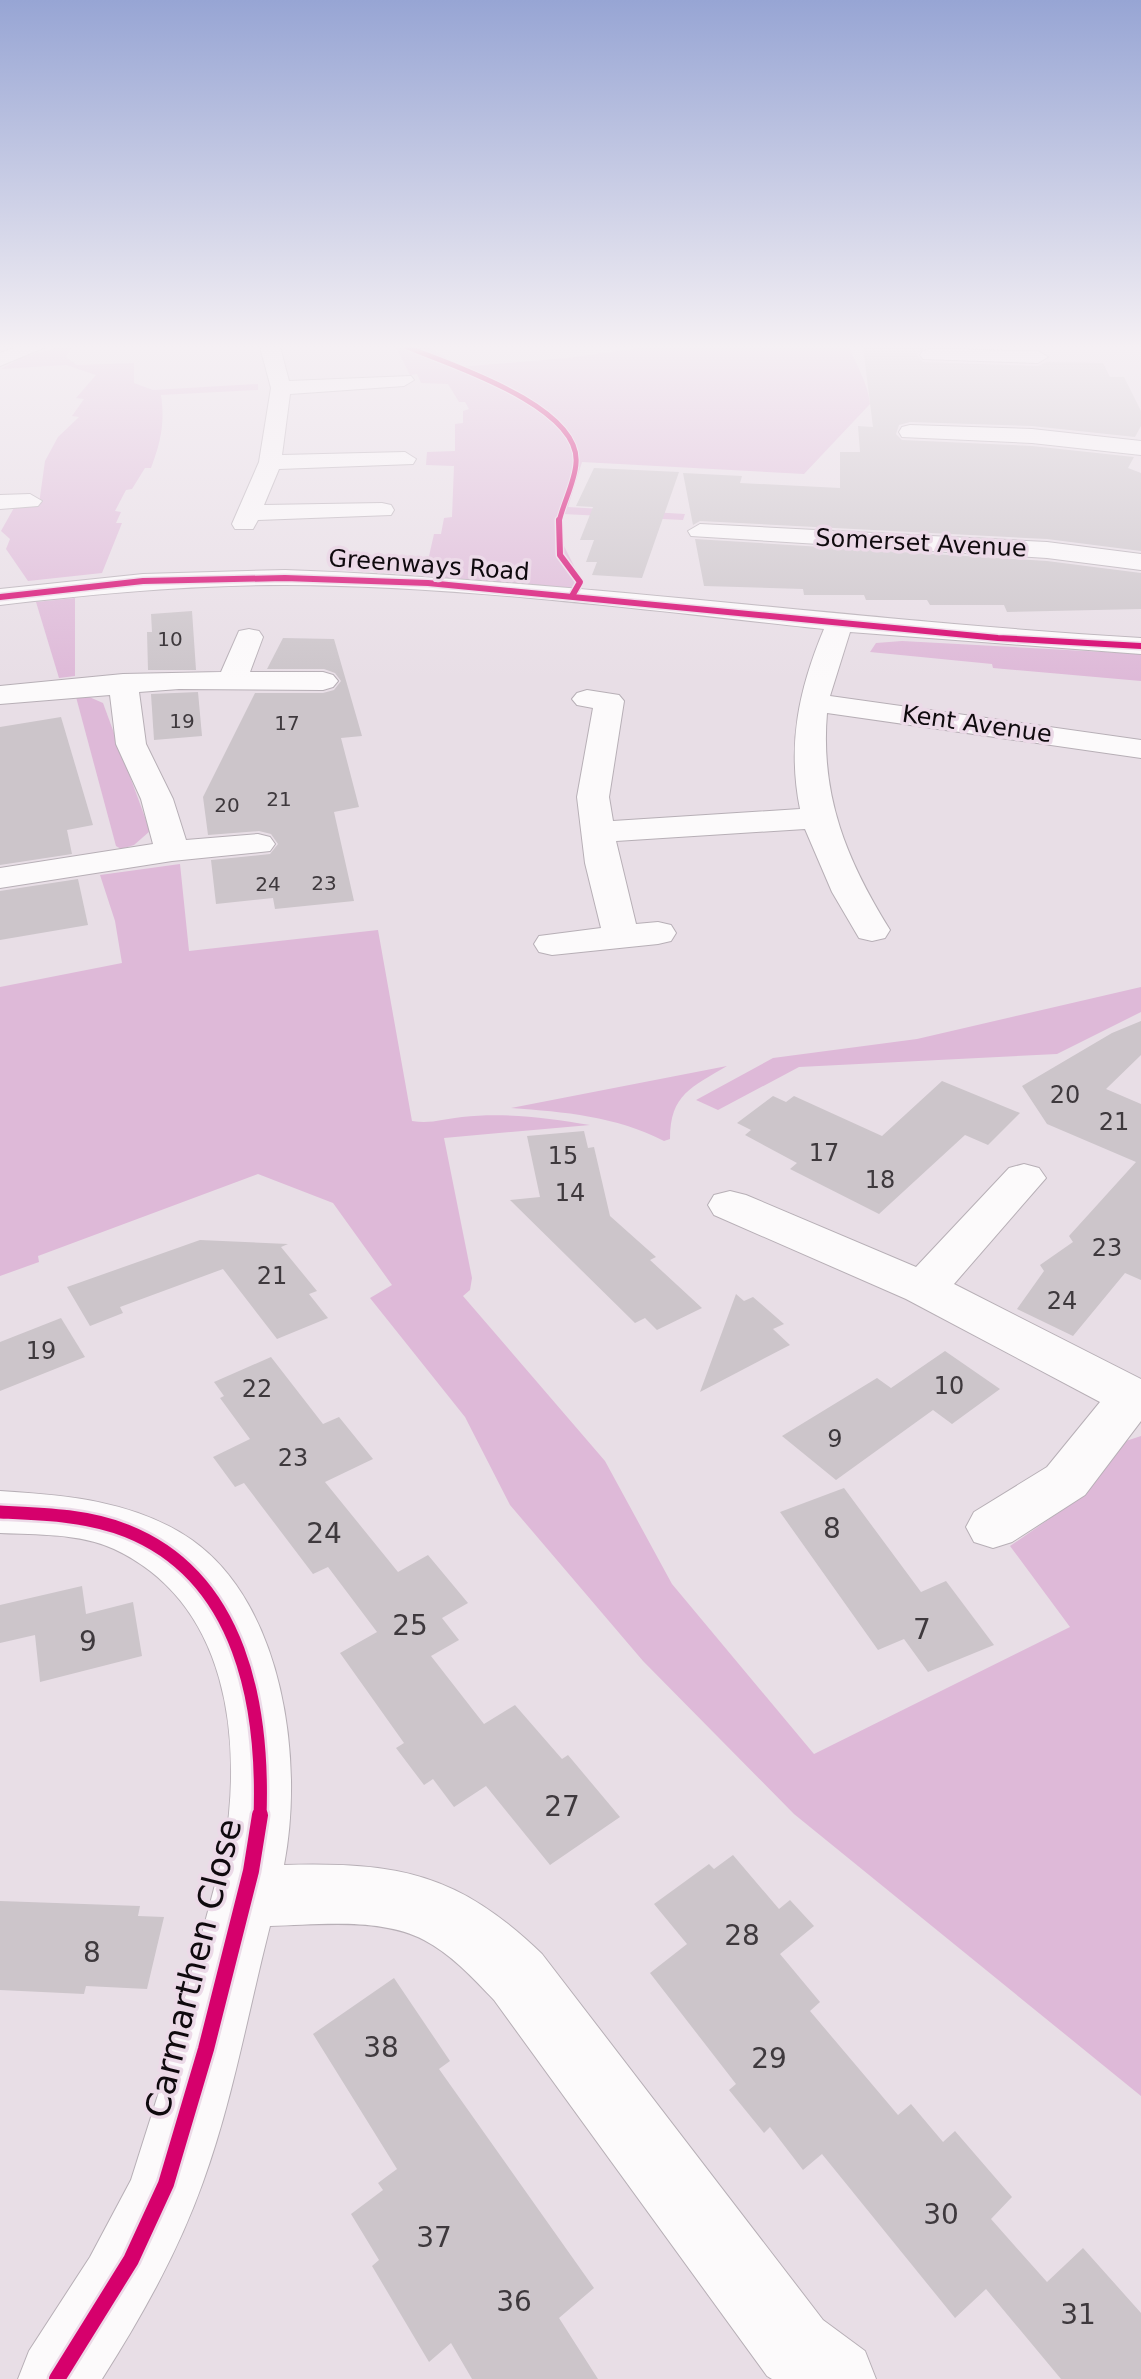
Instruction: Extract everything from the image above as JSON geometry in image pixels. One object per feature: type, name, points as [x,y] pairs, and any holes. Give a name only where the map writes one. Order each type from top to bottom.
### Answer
[{"type":"street","points":[[271,458],[246,518],[382,510]]},
{"type":"street","points":[[270,462],[405,459]]},
{"type":"street","points":[[0,502],[30,501]]},
{"type":"street","name":"Somerset Avenue","points":[[701,528],[1047,550],[1141,562]]},
{"type":"street","name":"Greenways Road","points":[[0,597],[175,580],[365,579],[572,596],[964,636],[1141,646]]},
{"type":"street","points":[[839,625],[812,702],[807,758],[815,818],[856,907],[872,930]]},
{"type":"street","points":[[233,679],[249,637]]},
{"type":"street","points":[[0,695],[123,683],[233,679],[323,681]]},
{"type":"street","points":[[123,683],[131,744],[157,799],[172,851]]},
{"type":"street","points":[[587,699],[609,701],[593,797],[602,863],[621,937]]},
{"type":"street","name":"Kent Avenue","points":[[812,702],[1141,749]]},
{"type":"street","points":[[600,832],[815,818]]},
{"type":"street","points":[[0,878],[172,851],[258,844]]},
{"type":"street","points":[[552,944],[658,933]]},
{"type":"street","points":[[923,1288],[1024,1178]]},
{"type":"street","points":[[730,1205],[923,1288],[1136,1400],[1066,1481],[993,1527]]},
{"type":"street","name":"Carmarthen Close","points":[[0,1512],[39,1511],[99,1520],[153,1543],[193,1571],[222,1605],[243,1654],[256,1713],[260,1816],[202,2069],[165,2185],[112,2295],[57,2379]]},
{"type":"street","name":"Carmarthen Close","points":[[243,1896],[405,1901],[448,1918],[484,1943],[518,1977],[795,2348],[837,2379]]},
{"type":"shaded area","points":[[47,458],[154,458],[151,468],[145,468],[132,489],[126,490],[115,511],[121,512],[116,523],[122,523],[102,573],[28,581],[6,549],[10,539],[1,531],[15,506],[39,504]]},
{"type":"shaded area","points":[[427,458],[819,458],[804,474],[582,462],[568,507],[685,514],[683,520],[563,514],[561,540],[580,578],[570,590],[424,578],[434,534],[441,534],[444,518],[452,517],[454,466],[426,465]]},
{"type":"shaded area","points":[[75,598],[75,676],[59,678],[36,602]]},
{"type":"shaded area","points":[[902,641],[1141,654],[1141,681],[993,668],[992,664],[870,652],[876,643]]},
{"type":"shaded area","points":[[87,696],[103,703],[150,831],[134,845],[121,849],[116,846],[76,697]]},
{"type":"shaded area","points":[[180,864],[189,951],[378,930],[412,1121],[510,1115],[590,1125],[444,1138],[472,1278],[470,1290],[463,1296],[605,1461],[672,1584],[814,1754],[1070,1627],[1010,1546],[1074,1502],[1120,1443],[1141,1436],[1141,2096],[794,1814],[643,1661],[510,1505],[465,1417],[370,1298],[392,1285],[333,1203],[258,1174],[38,1256],[39,1262],[0,1276],[0,987],[122,963],[115,921],[100,875]]},
{"type":"shaded area","points":[[1141,987],[1141,1012],[1057,1054],[799,1067],[718,1110],[696,1100],[773,1058],[917,1039]]},
{"type":"shaded area","points":[[727,1066],[685,1094],[674,1112],[670,1139],[664,1141],[608,1121],[511,1108]]},
{"type":"building","points":[[840,458],[1133,458],[1128,468],[1141,473],[1141,551],[1047,539],[700,521],[693,525],[683,473],[742,476],[740,483],[840,488]]},
{"type":"building","points":[[594,468],[679,472],[642,578],[592,575],[597,562],[586,562],[594,540],[580,540],[593,507],[576,506]]},
{"type":"building","points":[[695,539],[1047,561],[1141,573],[1141,609],[1007,612],[1004,605],[930,605],[927,600],[866,600],[864,595],[804,595],[803,589],[704,586]]},
{"type":"building","points":[[192,611],[196,670],[148,670],[147,632],[152,632],[151,614]]},
{"type":"building","points":[[283,638],[334,639],[362,736],[341,738],[359,807],[334,812],[354,901],[275,909],[273,898],[216,904],[211,860],[270,854],[278,844],[271,834],[259,831],[208,835],[203,797],[255,693],[323,693],[334,690],[341,681],[335,673],[324,669],[267,669]]},
{"type":"building","points":[[198,692],[202,736],[154,740],[151,694]]},
{"type":"building","points":[[61,717],[93,825],[67,830],[72,854],[0,865],[0,727]]},
{"type":"building","points":[[78,879],[88,925],[0,940],[0,891]]},
{"type":"building","points":[[1141,1021],[1141,1055],[1106,1089],[1141,1104],[1141,1280],[1125,1273],[1073,1336],[1017,1309],[1044,1271],[1040,1265],[1073,1242],[1069,1236],[1136,1162],[1047,1124],[1022,1086],[1112,1033]]},
{"type":"building","points":[[942,1081],[1020,1113],[988,1145],[965,1135],[879,1214],[790,1169],[797,1163],[745,1135],[751,1130],[737,1123],[773,1096],[786,1102],[794,1096],[882,1136]]},
{"type":"building","points":[[584,1131],[588,1148],[594,1147],[610,1216],[656,1257],[650,1260],[702,1308],[657,1330],[645,1318],[635,1323],[510,1200],[540,1197],[527,1136]]},
{"type":"building","points":[[200,1240],[288,1244],[281,1247],[317,1291],[309,1294],[328,1318],[277,1339],[223,1269],[120,1307],[123,1313],[90,1326],[67,1287]]},
{"type":"building","points":[[736,1294],[744,1301],[753,1297],[784,1324],[773,1329],[790,1345],[700,1392]]},
{"type":"building","points":[[61,1318],[85,1357],[0,1391],[0,1342]]},
{"type":"building","points":[[945,1351],[1000,1389],[952,1424],[933,1410],[836,1480],[782,1436],[877,1378],[891,1388]]},
{"type":"building","points":[[271,1357],[323,1424],[339,1417],[373,1459],[325,1482],[398,1572],[428,1555],[468,1603],[442,1618],[459,1640],[431,1656],[484,1724],[515,1705],[562,1759],[568,1755],[620,1817],[550,1865],[486,1786],[454,1807],[433,1779],[424,1785],[396,1748],[404,1743],[340,1653],[377,1632],[328,1567],[313,1574],[244,1483],[235,1487],[213,1457],[250,1439],[220,1398],[224,1396],[214,1382]]},
{"type":"building","points":[[844,1488],[921,1592],[946,1581],[994,1645],[928,1672],[904,1639],[878,1650],[780,1512]]},
{"type":"building","points":[[82,1586],[86,1614],[133,1602],[142,1656],[40,1682],[35,1635],[0,1643],[0,1605]]},
{"type":"building","points":[[733,1855],[779,1909],[790,1900],[814,1926],[780,1954],[820,2002],[810,2011],[898,2115],[911,2104],[943,2142],[955,2131],[1012,2197],[991,2219],[1047,2282],[1083,2248],[1141,2313],[1141,2379],[1061,2379],[986,2289],[955,2318],[822,2154],[803,2170],[770,2127],[764,2133],[729,2090],[736,2084],[650,1973],[687,1944],[654,1904],[709,1864],[714,1869]]},
{"type":"building","points":[[0,1901],[140,1906],[138,1916],[164,1917],[147,1989],[86,1986],[84,1994],[0,1990]]},
{"type":"building","points":[[394,1978],[450,2061],[439,2069],[594,2288],[559,2318],[598,2379],[472,2379],[451,2343],[429,2362],[372,2266],[379,2260],[351,2214],[383,2190],[378,2183],[397,2169],[313,2034]]},
{"type":"cycle path","points":[[572,596],[580,582],[560,555],[558,525],[577,462],[575,458]]},
{"type":"cycle path","points":[[0,597],[143,581],[285,578],[428,583],[570,594],[998,638],[1141,646]]},
{"type":"cycle path","points":[[0,1512],[69,1516],[127,1531],[173,1556],[209,1591],[235,1635],[251,1687],[259,1747],[260,1814],[255,1851],[184,2130],[166,2184],[144,2235],[57,2379]]}]
